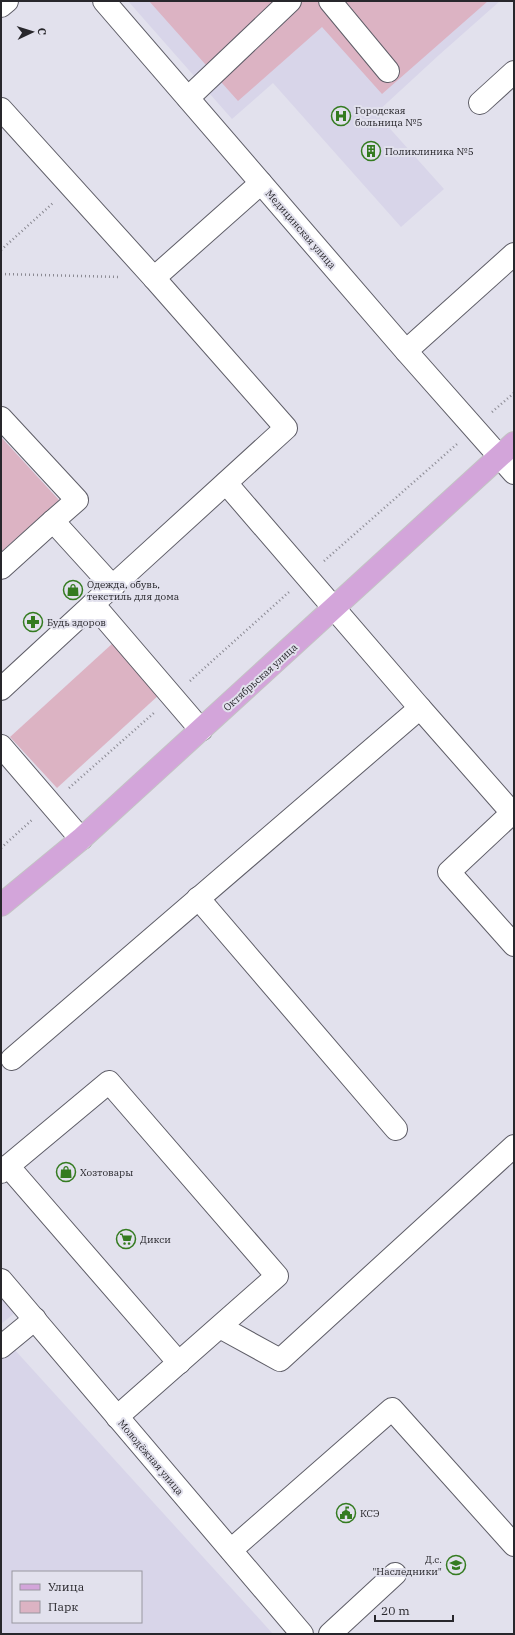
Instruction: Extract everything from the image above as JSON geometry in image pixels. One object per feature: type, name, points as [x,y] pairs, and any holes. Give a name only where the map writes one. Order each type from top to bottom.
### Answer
[{"type":"main road","name":"Октябрьская улица","points":[[1,905],[81,839],[336,608],[507,450]]},
{"type":"street","points":[[1,6],[7,1]]},
{"type":"street","name":"Медицинская улица","points":[[104,1],[474,428],[507,450],[514,473]]},
{"type":"street","points":[[188,98],[290,1]]},
{"type":"street","points":[[330,1],[388,72]]},
{"type":"street","points":[[480,103],[514,72]]},
{"type":"street","points":[[1,109],[154,278],[286,428],[1,689]]},
{"type":"street","points":[[154,278],[261,183]]},
{"type":"street","points":[[406,351],[514,254]]},
{"type":"street","points":[[1,418],[77,500],[1,568]]},
{"type":"street","points":[[226,483],[336,608],[420,708],[513,814],[449,872],[514,945]]},
{"type":"street","points":[[53,522],[113,587]]},
{"type":"street","points":[[93,604],[201,730]]},
{"type":"street","points":[[12,1059],[420,708]]},
{"type":"street","points":[[1,746],[81,839]]},
{"type":"street","points":[[198,898],[396,1129]]},
{"type":"street","points":[[118,1417],[220,1327],[277,1276],[109,1082],[4,1169],[179,1363]]},
{"type":"street","points":[[220,1327],[280,1360],[514,1146]]},
{"type":"street","name":"Молодёжная улица","points":[[1,1280],[302,1634]]},
{"type":"street","points":[[1,1347],[34,1320]]},
{"type":"street","points":[[231,1550],[392,1409],[514,1545]]},
{"type":"street","points":[[330,1634],[395,1574]]},
{"type":"path","points":[[1,250],[71,187]]},
{"type":"path","points":[[1,274],[154,278]]},
{"type":"path","points":[[1,848],[514,393]]},
{"type":"shaded area","name":"Городская больница №5","points":[[128,1],[500,1],[376,113],[444,189],[401,227],[273,83],[232,119]]},
{"type":"shaded area","points":[[1,1295],[16,1312],[1,1324]]},
{"type":"shaded area","points":[[4,1338],[273,1634],[1,1634],[1,1341]]},
{"type":"green space","points":[[149,1],[488,1],[382,94],[322,27],[238,101]]},
{"type":"green space","points":[[1,437],[59,500],[1,552]]},
{"type":"green space","points":[[113,643],[160,694],[57,788],[10,737]]},
{"type":"place","name":"Городская больница №5","points":[[341,116]]},
{"type":"place","name":"Поликлиника №5","points":[[371,151]]},
{"type":"place","name":"Одежда, обувь, текстиль для дома","points":[[73,590]]},
{"type":"place","name":"Будь здоров","points":[[33,622]]},
{"type":"place","name":"Хозтовары","points":[[66,1172]]},
{"type":"place","name":"Дикси","points":[[126,1239]]},
{"type":"place","name":"КСЭ","points":[[346,1513]]},
{"type":"place","name":"Д.с. \"Наследники\"","points":[[456,1565]]}]
